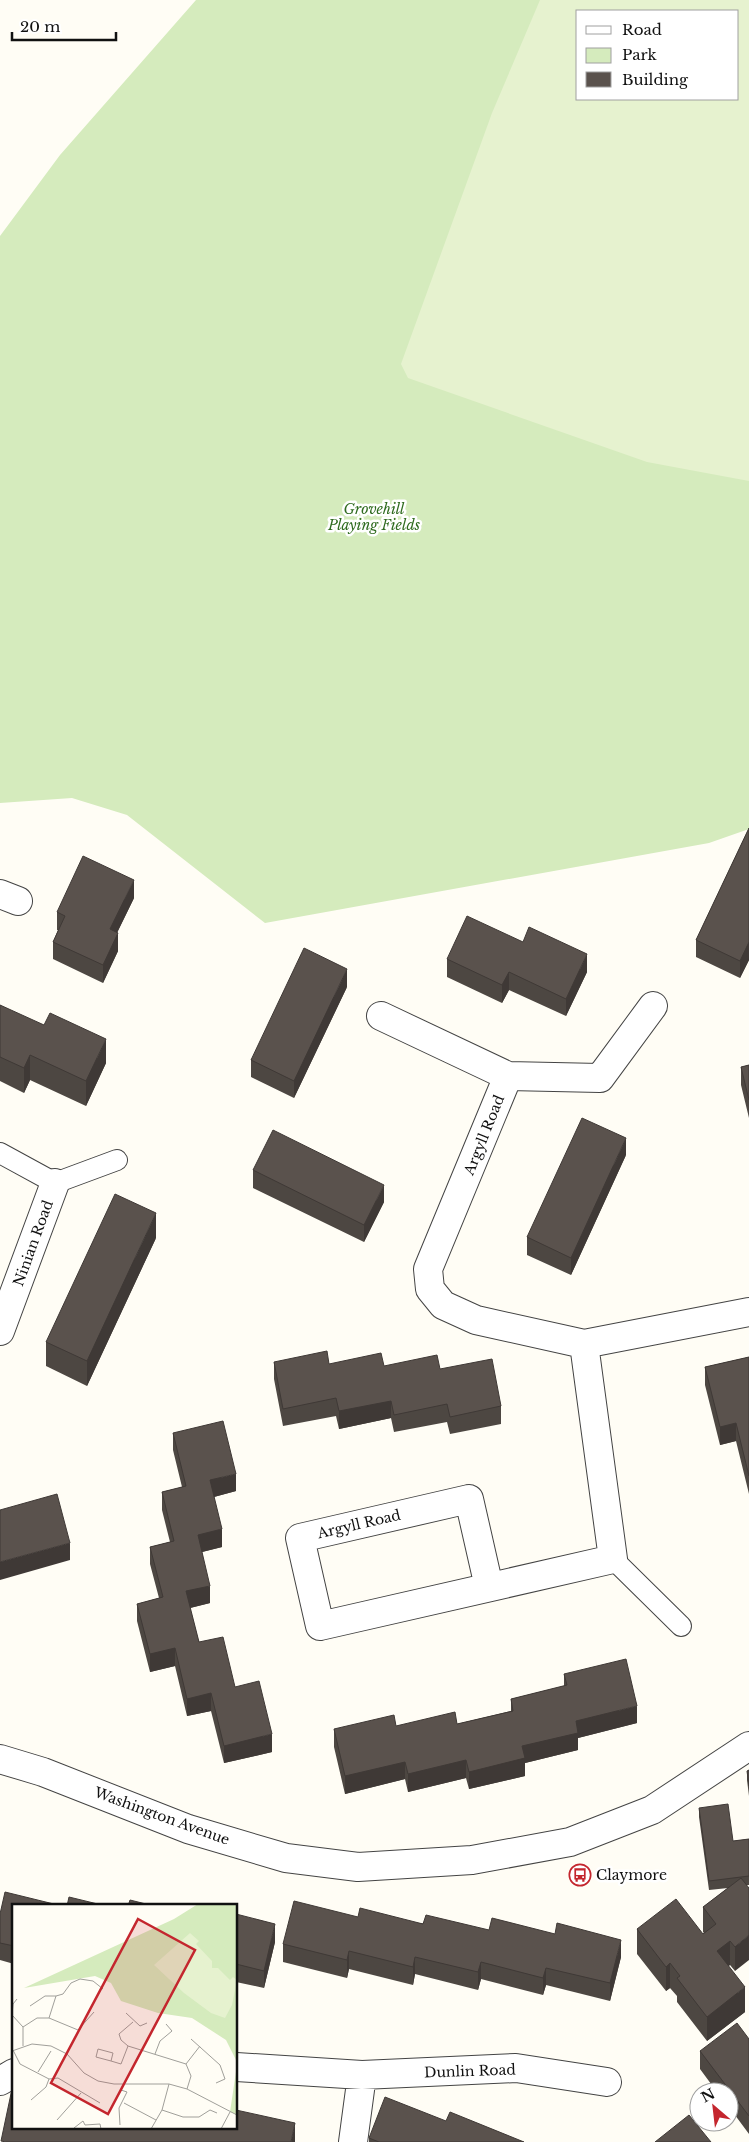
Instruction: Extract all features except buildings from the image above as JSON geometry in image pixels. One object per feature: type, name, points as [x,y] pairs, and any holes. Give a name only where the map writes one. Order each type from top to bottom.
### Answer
[{"type":"street","name":"Argyll Road","points":[[381,1016],[508,1076],[600,1078],[653,1006]]},
{"type":"street","name":"Argyll Road","points":[[508,1076],[428,1270],[430,1289],[443,1305],[476,1320],[584,1344],[749,1312]]},
{"type":"street","name":"Ninian Road","points":[[0,1331],[55,1183]]},
{"type":"street","points":[[584,1344],[613,1559]]},
{"type":"street","name":"Argyll Road","points":[[489,1587],[469,1499],[300,1538],[320,1626],[613,1559]]},
{"type":"street","name":"Washington Avenue","points":[[0,1759],[43,1772],[197,1832],[286,1858],[358,1867],[472,1860],[570,1842],[652,1810],[749,1746]]},
{"type":"street","name":"Dunlin Road","points":[[238,2067],[362,2075],[516,2068],[606,2082]]},
{"type":"street","points":[[0,2081],[12,2073]]},
{"type":"street","points":[[353,2142],[362,2075]]},
{"type":"lane","points":[[0,1153],[55,1183],[117,1160]]},
{"type":"lane","points":[[613,1559],[681,1626]]},
{"type":"green space","name":"Grovehill Playing Fields","points":[[196,0],[749,0],[749,829],[709,843],[265,923],[127,815],[72,798],[0,803],[0,236],[60,155]]},
{"type":"green space","points":[[540,0],[749,0],[749,481],[647,462],[408,378],[401,364],[492,113]]},
{"type":"place","name":"Claymore","points":[[580,1875]]}]
